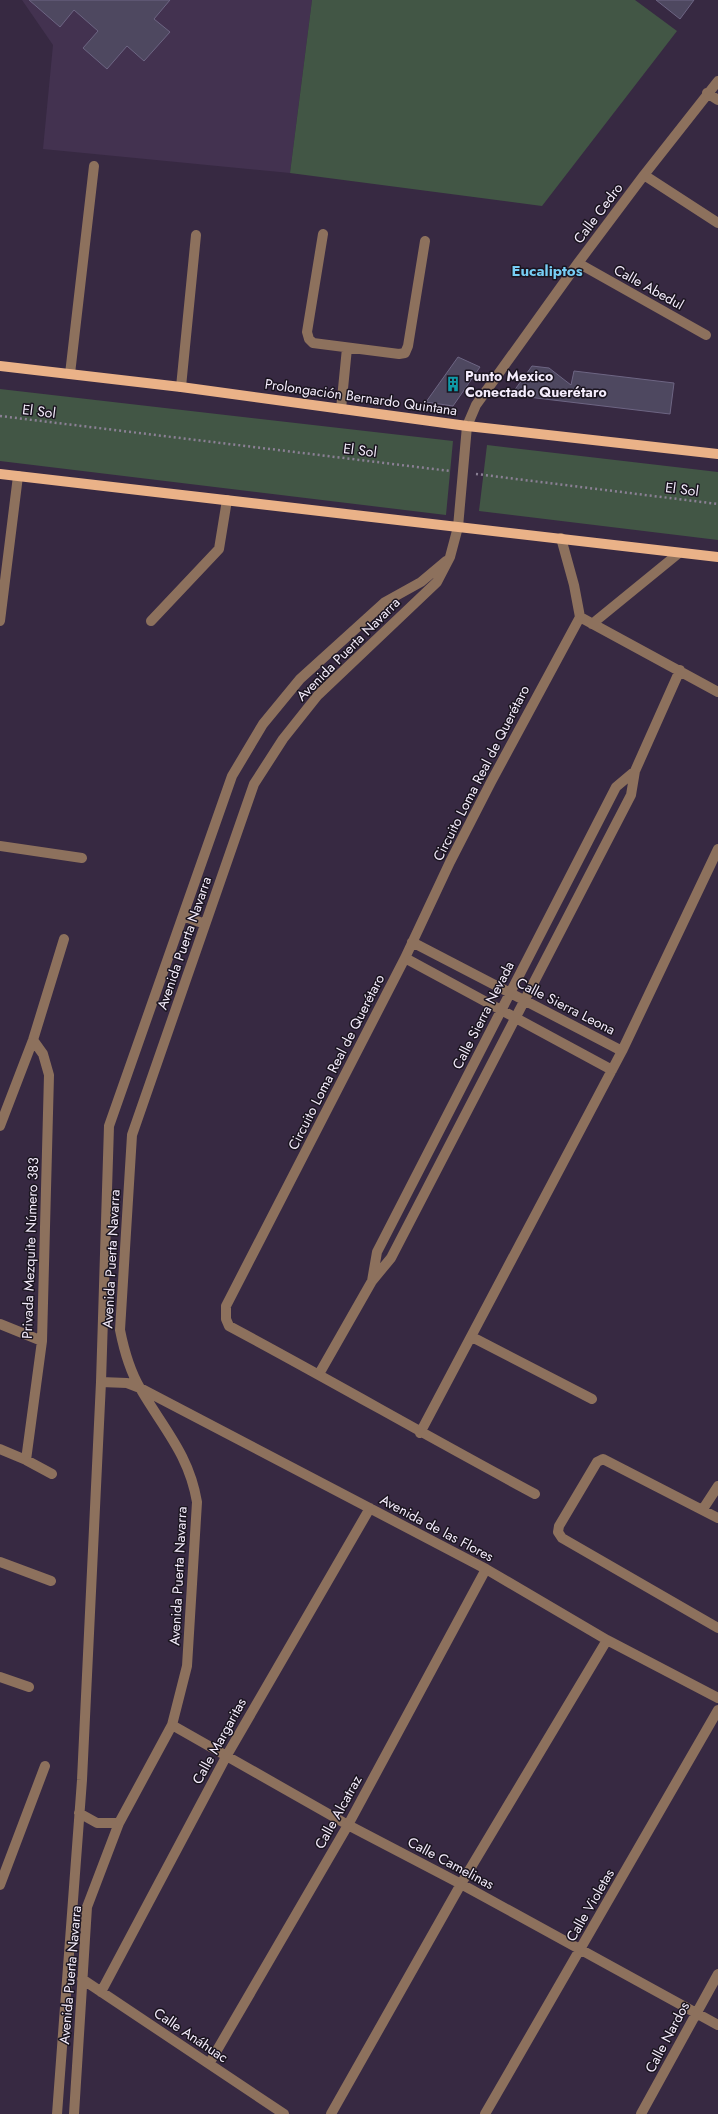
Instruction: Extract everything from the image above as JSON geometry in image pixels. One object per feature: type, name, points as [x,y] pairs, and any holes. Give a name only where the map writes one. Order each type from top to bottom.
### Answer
[{"type":"main road","name":"Prolongación Bernardo Quintana","points":[[0,366],[181,387],[467,426],[718,454]]},
{"type":"main road","points":[[0,474],[718,557]]},
{"type":"street","name":"Calle Cedro","points":[[467,426],[476,405],[578,263],[707,93],[718,81]]},
{"type":"street","points":[[707,93],[718,100]]},
{"type":"street","points":[[70,374],[94,166]]},
{"type":"street","points":[[644,175],[718,223]]},
{"type":"street","points":[[323,234],[307,332],[308,339],[313,343],[399,354],[405,353],[425,241]]},
{"type":"street","points":[[181,387],[196,235]]},
{"type":"street","name":"Calle Abedul","points":[[578,263],[706,335]]},
{"type":"street","points":[[340,409],[347,348]]},
{"type":"street","name":"Avenida Puerta Navarra","points":[[74,2114],[87,1907],[120,1823],[172,1725],[187,1666],[197,1502],[194,1484],[183,1457],[140,1388],[124,1350],[120,1330],[132,1136],[254,784],[283,739],[318,695],[437,582],[450,557],[458,527],[467,426]]},
{"type":"street","points":[[0,621],[18,476]]},
{"type":"street","points":[[152,621],[219,549],[228,500]]},
{"type":"street","points":[[561,538],[574,585],[580,617],[718,692]]},
{"type":"street","points":[[592,624],[679,553]]},
{"type":"street","name":"Avenida Puerta Navarra","points":[[58,2114],[79,1813],[101,1382],[109,1126],[232,776],[263,724],[300,679],[385,602],[421,582],[450,557]]},
{"type":"street","name":"Circuito Loma Real de Querétaro","points":[[535,1494],[420,1433],[319,1374],[229,1326],[226,1319],[226,1306],[405,958],[491,782],[580,617]]},
{"type":"street","name":"Calle Sierra Nevada","points":[[319,1374],[372,1281],[391,1258],[526,1000],[631,795],[635,771],[680,670]]},
{"type":"street","name":"Calle Sierra Nevada","points":[[372,1281],[377,1252],[510,992],[616,788],[635,771]]},
{"type":"street","points":[[0,846],[82,858]]},
{"type":"street","points":[[420,1433],[622,1051],[718,849]]},
{"type":"street","points":[[183,916],[205,924]]},
{"type":"street","points":[[0,1126],[33,1040],[64,939]]},
{"type":"street","name":"Calle Sierra Leona","points":[[412,942],[622,1051]]},
{"type":"street","points":[[405,958],[612,1070]]},
{"type":"street","name":"Privada Mezquite Número 383","points":[[26,1460],[42,1340],[49,1075],[43,1054],[33,1040]]},
{"type":"street","points":[[0,1324],[42,1340]]},
{"type":"street","points":[[472,1337],[592,1399]]},
{"type":"street","name":"Avenida de las Flores","points":[[101,1382],[127,1383],[140,1388],[486,1569],[607,1640],[718,1698]]},
{"type":"street","points":[[0,1449],[26,1460],[52,1474]]},
{"type":"street","points":[[718,1518],[603,1459],[597,1462],[559,1526],[558,1532],[562,1538],[718,1628]]},
{"type":"street","points":[[703,1510],[718,1486]]},
{"type":"street","name":"Calle Margaritas","points":[[101,1992],[227,1755],[370,1508]]},
{"type":"street","points":[[0,1562],[51,1581]]},
{"type":"street","name":"Calle Alcatraz","points":[[209,2064],[348,1825],[486,1569]]},
{"type":"street","points":[[331,2114],[461,1884],[607,1640]]},
{"type":"street","points":[[0,1677],[29,1688]]},
{"type":"street","name":"Calle Violetas","points":[[486,2114],[718,1710]]},
{"type":"street","name":"Calle Camelinas","points":[[172,1725],[348,1825],[461,1884],[718,2025]]},
{"type":"street","points":[[0,1885],[46,1766]]},
{"type":"street","points":[[79,1813],[97,1823],[120,1823]]},
{"type":"street","name":"Calle Nardos","points":[[642,2114],[696,2012],[718,1974]]},
{"type":"street","name":"Calle Anáhuac","points":[[82,1979],[284,2114]]},
{"type":"path","name":"El Sol","points":[[0,416],[718,504]]},
{"type":"shaded area","points":[[22,0],[312,0],[290,173],[43,149],[53,45]]},
{"type":"green space","points":[[312,0],[635,0],[677,31],[542,206],[290,173]]},
{"type":"green space","points":[[0,389],[453,441],[446,515],[0,461]]},
{"type":"green space","points":[[487,445],[718,472],[718,540],[479,511]]},
{"type":"building","points":[[29,0],[170,0],[154,19],[170,32],[144,61],[127,46],[107,69],[83,48],[98,31],[74,10],[60,27]]},
{"type":"building","points":[[656,0],[694,0],[680,19]]},
{"type":"building","name":"Punto Mexico Conectado Querétaro","points":[[458,357],[480,367],[453,406],[426,402]]},
{"type":"building","points":[[532,366],[549,368],[571,385],[574,371],[674,383],[670,414],[511,395]]},
{"type":"place","name":"Punto Mexico Conectado Querétaro","points":[[453,384]]},
{"type":"district","name":"Eucaliptos","points":[[547,271]]}]
